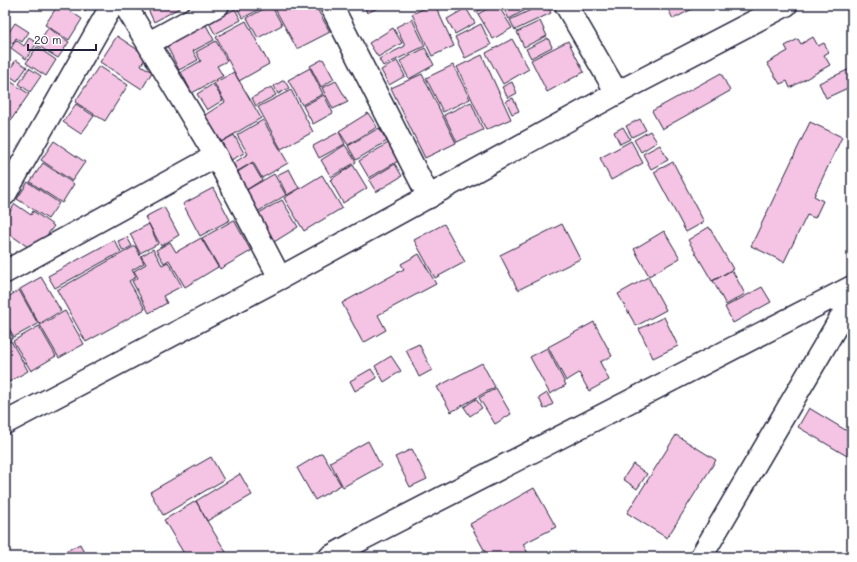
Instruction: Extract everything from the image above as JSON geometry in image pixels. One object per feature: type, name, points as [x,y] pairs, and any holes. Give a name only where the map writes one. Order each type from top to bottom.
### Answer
[{"type":"street","points":[[5,194],[112,5]]},
{"type":"street","points":[[125,5],[216,156],[280,278]]},
{"type":"street","points":[[149,43],[218,5]]},
{"type":"street","points":[[331,5],[429,197]]},
{"type":"street","points":[[566,5],[617,93]]},
{"type":"street","points":[[5,423],[280,278],[617,93],[786,5]]},
{"type":"street","points":[[5,272],[216,156]]},
{"type":"street","points":[[330,557],[378,530],[852,287]]},
{"type":"street","points":[[701,557],[852,300]]},
{"type":"building","points":[[58,5],[61,5],[82,19],[69,40],[45,25]]},
{"type":"building","points":[[77,5],[88,5],[85,11]]},
{"type":"building","points":[[146,5],[180,5],[181,7],[154,22]]},
{"type":"building","points":[[242,5],[267,5],[243,18],[237,8]]},
{"type":"building","points":[[271,5],[282,25],[258,38],[247,18]]},
{"type":"building","points":[[273,5],[315,5],[330,32],[297,49]]},
{"type":"building","points":[[364,5],[384,5],[367,13]]},
{"type":"building","points":[[435,5],[454,46],[432,56],[412,14]]},
{"type":"building","points":[[471,5],[488,5],[476,13]]},
{"type":"building","points":[[494,5],[498,5],[512,28],[493,39],[478,14]]},
{"type":"building","points":[[502,5],[534,5],[509,19]]},
{"type":"building","points":[[541,5],[547,5],[551,13],[515,30],[510,20]]},
{"type":"building","points":[[666,5],[698,5],[698,6],[673,19]]},
{"type":"building","points":[[466,8],[475,23],[455,34],[447,19]]},
{"type":"building","points":[[235,9],[241,20],[215,34],[209,23]]},
{"type":"building","points":[[412,19],[425,46],[383,66],[379,59],[405,46],[396,27]]},
{"type":"building","points":[[246,21],[269,64],[239,81],[216,37]]},
{"type":"building","points":[[540,21],[547,36],[524,47],[517,32]]},
{"type":"building","points":[[15,23],[29,32],[22,42],[16,38],[13,44],[5,38]]},
{"type":"building","points":[[205,23],[214,40],[193,51],[198,60],[179,70],[166,44]]},
{"type":"building","points":[[481,24],[491,45],[465,58],[455,37]]},
{"type":"building","points":[[48,28],[69,42],[58,58],[37,45]]},
{"type":"building","points":[[393,28],[402,43],[378,57],[369,43]]},
{"type":"building","points":[[117,36],[147,56],[141,65],[152,72],[142,89],[100,62]]},
{"type":"building","points":[[813,37],[818,46],[824,43],[829,52],[824,55],[830,65],[790,88],[787,81],[780,84],[767,63],[788,51],[785,46],[798,39],[801,44]]},
{"type":"building","points":[[29,38],[37,43],[26,59],[11,48],[16,40],[24,46]]},
{"type":"building","points":[[548,38],[552,47],[531,58],[526,49]]},
{"type":"building","points":[[512,39],[529,69],[503,84],[486,53]]},
{"type":"building","points":[[216,41],[227,61],[217,66],[223,76],[192,93],[181,72],[201,61],[196,52]]},
{"type":"building","points":[[568,41],[584,72],[547,92],[531,60]]},
{"type":"building","points":[[37,47],[56,60],[46,76],[26,63]]},
{"type":"building","points":[[425,48],[434,65],[409,79],[400,61]]},
{"type":"building","points":[[482,55],[511,119],[486,130],[457,67]]},
{"type":"building","points":[[323,59],[334,79],[321,87],[310,66]]},
{"type":"building","points":[[16,60],[27,67],[17,81],[7,74]]},
{"type":"building","points":[[397,61],[405,76],[389,85],[381,70]]},
{"type":"building","points":[[453,65],[470,99],[443,112],[426,78]]},
{"type":"building","points":[[99,66],[128,85],[105,121],[75,102]]},
{"type":"building","points":[[29,68],[41,76],[30,92],[19,84]]},
{"type":"building","points":[[310,68],[323,94],[302,105],[288,80]]},
{"type":"building","points":[[852,68],[852,86],[826,98],[819,83]]},
{"type":"building","points":[[234,72],[261,118],[221,142],[205,115],[225,102],[214,83]]},
{"type":"building","points":[[721,73],[730,91],[662,129],[652,111]]},
{"type":"building","points":[[422,74],[456,143],[425,158],[391,88]]},
{"type":"building","points":[[7,79],[29,94],[11,120],[5,117],[5,83]]},
{"type":"building","points":[[284,80],[289,88],[278,94],[274,86]]},
{"type":"building","points":[[336,81],[348,102],[333,109],[322,88]]},
{"type":"building","points":[[512,82],[517,93],[508,98],[502,87]]},
{"type":"building","points":[[213,84],[223,100],[207,110],[197,94]]},
{"type":"building","points":[[271,87],[276,95],[256,106],[252,98]]},
{"type":"building","points":[[291,90],[313,132],[281,149],[258,107]]},
{"type":"building","points":[[324,95],[333,113],[313,124],[303,106]]},
{"type":"building","points":[[513,98],[519,111],[512,114],[506,101]]},
{"type":"building","points":[[471,102],[483,130],[457,142],[444,115]]},
{"type":"building","points":[[76,104],[94,116],[81,134],[63,122]]},
{"type":"building","points":[[368,113],[377,127],[348,145],[339,131]]},
{"type":"building","points":[[640,119],[646,130],[632,137],[626,126]]},
{"type":"building","points":[[263,120],[288,163],[262,178],[253,162],[236,172],[232,164],[248,154],[237,135]]},
{"type":"building","points":[[810,122],[842,137],[814,196],[823,201],[815,218],[807,215],[784,262],[751,246]]},
{"type":"building","points":[[623,127],[630,139],[620,144],[614,132]]},
{"type":"building","points":[[379,128],[387,141],[356,160],[348,146]]},
{"type":"building","points":[[650,131],[657,142],[641,152],[634,140]]},
{"type":"building","points":[[339,132],[345,144],[319,158],[313,146]]},
{"type":"building","points":[[234,135],[244,153],[231,160],[221,142]]},
{"type":"building","points":[[54,141],[85,162],[72,181],[41,160]]},
{"type":"building","points":[[631,141],[643,163],[611,180],[600,158]]},
{"type":"building","points":[[388,143],[398,161],[369,178],[359,161]]},
{"type":"building","points":[[345,145],[356,162],[331,177],[321,160]]},
{"type":"building","points":[[660,145],[668,160],[651,169],[643,154]]},
{"type":"building","points":[[673,162],[704,222],[686,232],[654,172]]},
{"type":"building","points":[[43,163],[74,184],[62,203],[30,182]]},
{"type":"building","points":[[252,163],[262,180],[246,190],[236,173]]},
{"type":"building","points":[[395,164],[402,176],[376,192],[369,180]]},
{"type":"building","points":[[353,165],[367,188],[343,203],[330,180]]},
{"type":"building","points":[[289,169],[299,188],[287,195],[277,175]]},
{"type":"building","points":[[274,174],[286,195],[257,212],[245,191]]},
{"type":"building","points":[[322,175],[342,208],[304,231],[284,198]]},
{"type":"building","points":[[28,182],[59,203],[48,219],[17,199]]},
{"type":"building","points":[[213,188],[230,220],[200,236],[183,204]]},
{"type":"building","points":[[282,200],[298,227],[274,242],[257,214]]},
{"type":"building","points":[[15,204],[31,215],[33,211],[54,226],[44,239],[28,247],[5,231],[5,218]]},
{"type":"building","points":[[164,207],[179,235],[161,246],[145,217]]},
{"type":"building","points":[[234,220],[251,251],[220,269],[202,238]]},
{"type":"building","points":[[149,224],[158,244],[140,253],[130,234]]},
{"type":"building","points":[[444,224],[465,262],[435,278],[414,240]]},
{"type":"building","points":[[562,224],[580,259],[518,290],[500,255]]},
{"type":"building","points":[[709,227],[733,269],[712,281],[688,240]]},
{"type":"building","points":[[664,231],[680,258],[649,276],[634,249]]},
{"type":"building","points":[[127,237],[132,246],[123,251],[118,241]]},
{"type":"building","points":[[201,238],[218,267],[185,287],[169,260],[164,263],[156,250],[170,242],[176,252]]},
{"type":"building","points":[[114,240],[121,252],[55,288],[48,276]]},
{"type":"building","points":[[135,246],[144,263],[132,270],[136,277],[129,281],[145,309],[86,342],[57,290]]},
{"type":"building","points":[[153,249],[162,265],[168,262],[182,286],[163,296],[167,303],[149,313],[132,281],[138,278],[134,271],[146,264],[141,256]]},
{"type":"building","points":[[419,254],[436,284],[378,315],[386,330],[363,343],[342,303],[404,269],[401,264]]},
{"type":"building","points":[[732,270],[745,294],[726,305],[713,281]]},
{"type":"building","points":[[41,277],[61,311],[39,324],[20,289]]},
{"type":"building","points":[[648,277],[666,310],[636,326],[618,294]]},
{"type":"building","points":[[762,287],[771,302],[733,323],[725,307]]},
{"type":"building","points":[[19,290],[38,324],[14,337],[5,321],[5,299]]},
{"type":"building","points":[[65,311],[84,344],[59,358],[40,325]]},
{"type":"building","points":[[664,317],[678,346],[653,358],[639,329]]},
{"type":"building","points":[[594,322],[612,356],[600,362],[609,380],[589,391],[579,373],[566,381],[548,347]]},
{"type":"building","points":[[5,323],[13,338],[5,342]]},
{"type":"building","points":[[39,326],[56,356],[31,371],[13,341]]},
{"type":"building","points":[[11,341],[28,371],[5,384],[5,344]]},
{"type":"building","points":[[419,344],[432,370],[419,377],[406,350]]},
{"type":"building","points":[[547,348],[566,385],[550,394],[530,357]]},
{"type":"building","points":[[391,356],[401,371],[384,382],[375,366]]},
{"type":"building","points":[[482,363],[495,387],[451,412],[437,387]]},
{"type":"building","points":[[371,369],[377,378],[355,391],[350,381]]},
{"type":"building","points":[[496,388],[511,414],[495,424],[479,398]]},
{"type":"building","points":[[547,393],[553,404],[544,409],[539,398]]},
{"type":"building","points":[[476,399],[482,408],[470,416],[464,407]]},
{"type":"building","points":[[809,408],[852,434],[852,459],[798,427]]},
{"type":"building","points":[[676,435],[716,460],[667,538],[627,513]]},
{"type":"building","points":[[368,441],[381,466],[343,487],[330,462]]},
{"type":"building","points":[[412,449],[427,479],[410,487],[395,457]]},
{"type":"building","points":[[322,453],[341,485],[315,500],[297,468]]},
{"type":"building","points":[[211,457],[224,480],[163,515],[150,492]]},
{"type":"building","points":[[633,464],[647,474],[637,489],[623,479]]},
{"type":"building","points":[[240,474],[252,495],[207,521],[196,501]]},
{"type":"building","points":[[534,488],[556,527],[523,544],[530,557],[488,557],[470,524]]},
{"type":"building","points":[[196,501],[229,557],[186,557],[164,520]]},
{"type":"building","points":[[80,544],[86,557],[64,557],[62,553]]}]
